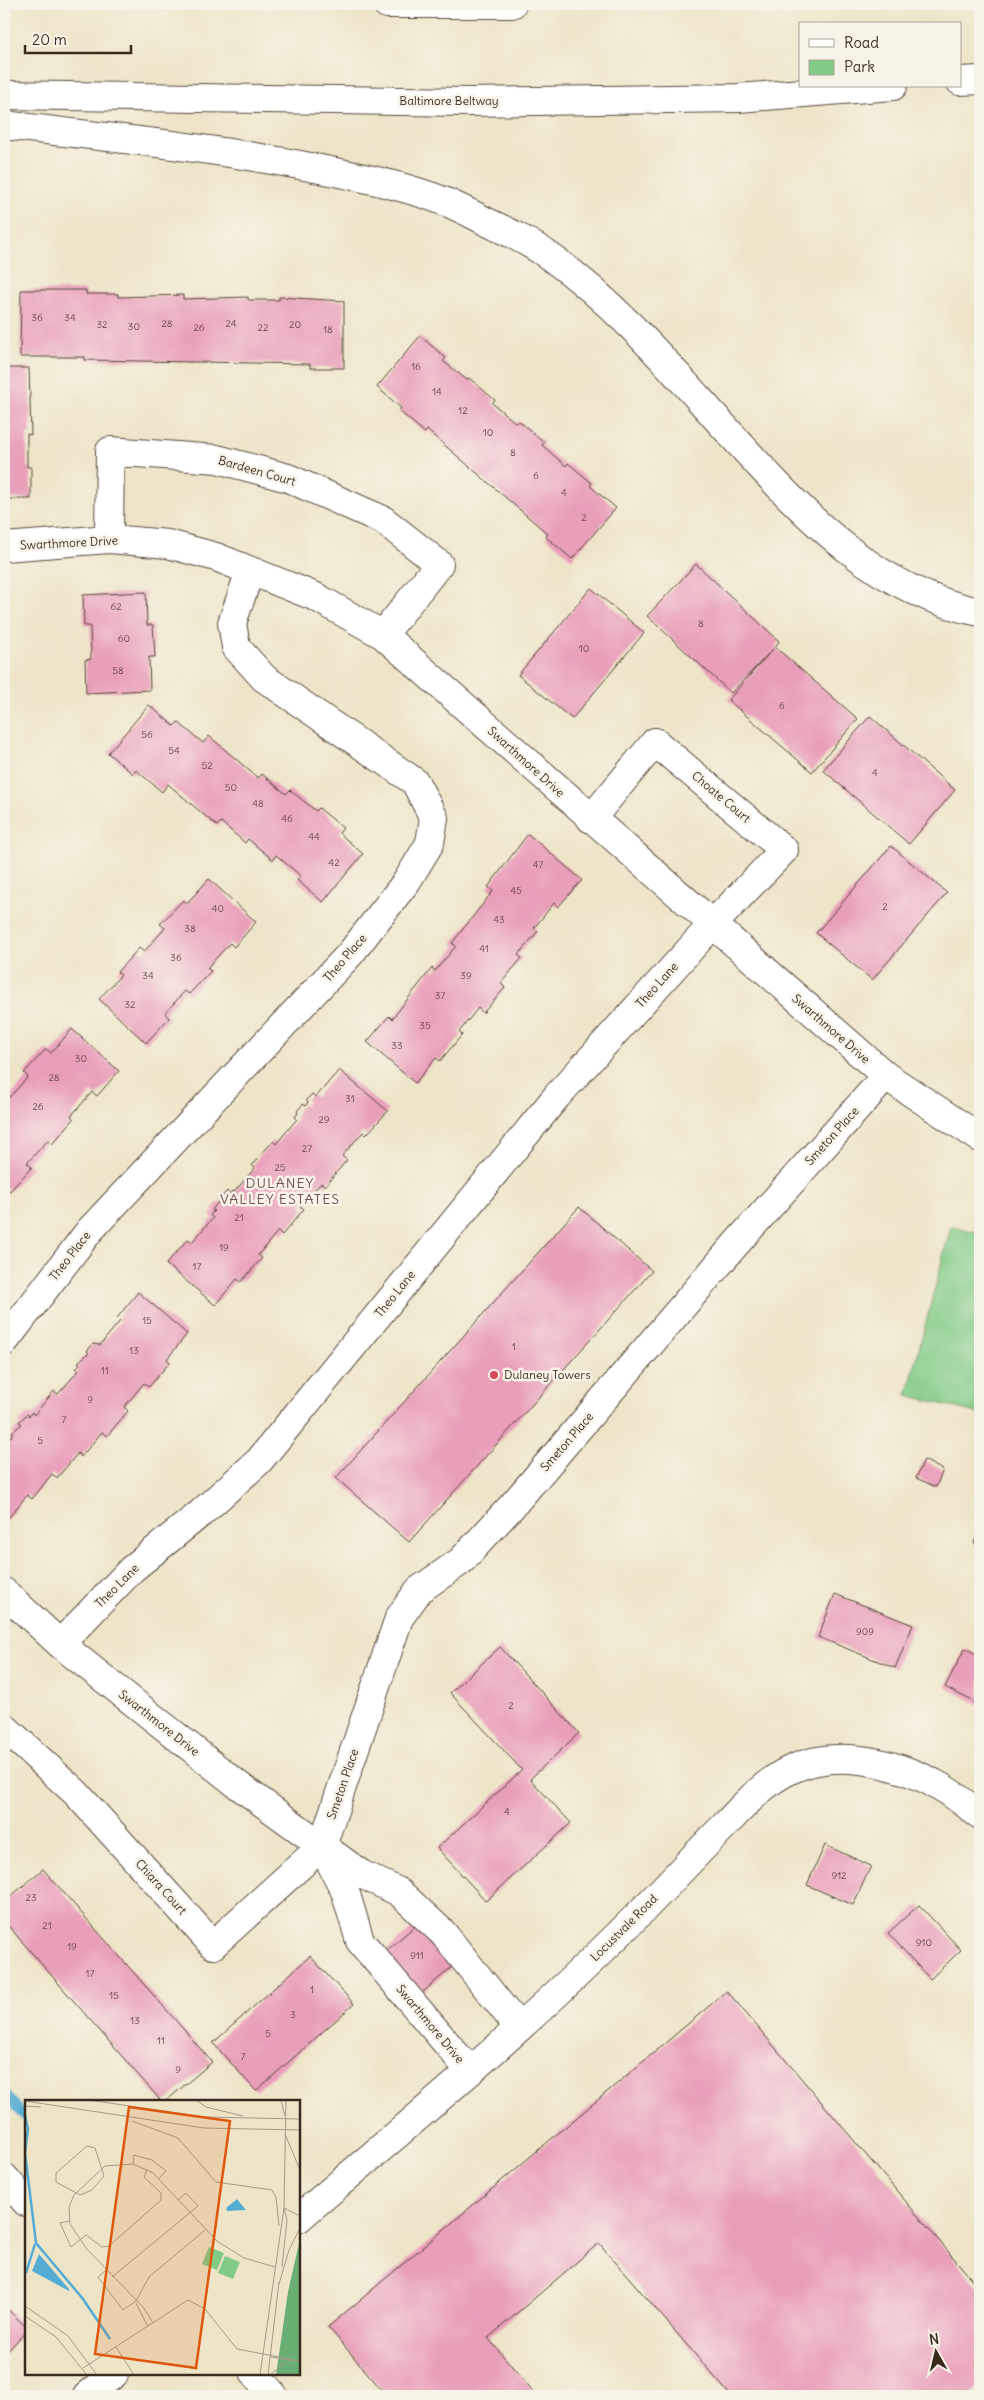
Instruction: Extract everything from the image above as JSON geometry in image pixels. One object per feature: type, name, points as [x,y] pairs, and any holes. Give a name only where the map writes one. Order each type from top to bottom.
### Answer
[{"type":"main road","points":[[387,4],[512,4]]},
{"type":"main road","points":[[962,81],[980,80]]},
{"type":"main road","name":"Baltimore Beltway","points":[[4,95],[469,102],[738,98],[868,88]]},
{"type":"main road","points":[[4,125],[194,147],[306,166],[378,181],[446,202],[504,230],[550,256],[601,297],[650,346],[780,489],[831,538],[877,571],[894,580],[927,596],[980,612]]},
{"type":"main road","name":"Bardeen Court","points":[[109,539],[110,451],[216,459],[288,478],[383,520],[439,564],[383,635]]},
{"type":"main road","name":"Swarthmore Drive","points":[[4,547],[109,539],[168,544],[216,557],[316,597],[383,635],[886,1076],[980,1138]]},
{"type":"main road","name":"Theo Place","points":[[4,1342],[90,1230],[350,954],[407,881],[430,842],[434,818],[415,782],[264,678],[236,647],[232,623],[250,570]]},
{"type":"main road","name":"Choate Court","points":[[591,819],[655,742],[784,850],[712,925]]},
{"type":"main road","name":"Theo Lane","points":[[60,1644],[132,1569],[201,1513],[259,1461],[557,1096],[712,925]]},
{"type":"main road","name":"Smeton Place","points":[[322,1846],[399,1618],[419,1590],[461,1560],[512,1506],[734,1246],[886,1076]]},
{"type":"main road","name":"Swarthmore Drive","points":[[4,1592],[60,1644],[238,1785],[361,1874],[398,1892],[423,1912],[443,1933],[519,2028]]},
{"type":"main road","name":"Chiara Court","points":[[4,1727],[76,1793],[213,1945],[322,1846]]},
{"type":"main road","name":"Locustvale Road","points":[[300,2217],[519,2028],[629,1924],[741,1808],[770,1782],[791,1769],[821,1760],[863,1760],[912,1772],[943,1788],[980,1815]]},
{"type":"main road","name":"Swarthmore Drive","points":[[322,1846],[346,1891],[360,1941],[470,2071]]},
{"type":"main road","points":[[4,2177],[25,2201]]},
{"type":"main road","points":[[87,2396],[113,2375]]},
{"type":"main road","points":[[256,2375],[274,2396]]},
{"type":"green space","points":[[951,1226],[980,1233],[980,1414],[907,1395]]},
{"type":"building","points":[[21,290],[86,290],[86,294],[118,294],[118,297],[183,295],[183,299],[248,297],[248,300],[279,300],[279,297],[344,301],[344,368],[310,368],[310,364],[85,360],[85,357],[20,357]]},
{"type":"building","points":[[420,336],[446,358],[443,361],[467,380],[469,378],[495,400],[492,403],[516,423],[519,421],[544,442],[542,445],[566,466],[568,463],[592,483],[590,486],[616,508],[572,559],[546,537],[548,534],[427,430],[425,433],[399,411],[401,408],[377,387]]},
{"type":"building","points":[[4,368],[29,368],[31,435],[27,434],[27,467],[31,467],[31,499],[4,499]]},
{"type":"building","points":[[696,564],[779,641],[775,647],[858,719],[812,772],[728,700],[773,649],[731,693],[647,616]]},
{"type":"building","points":[[591,588],[644,633],[572,719],[518,675]]},
{"type":"building","points":[[146,592],[147,625],[153,625],[155,657],[149,657],[150,690],[86,693],[85,660],[91,659],[90,626],[84,626],[83,595]]},
{"type":"building","points":[[149,705],[174,726],[178,722],[203,743],[209,736],[258,778],[262,774],[286,794],[290,790],[316,811],[319,808],[343,828],[339,833],[363,854],[323,902],[297,880],[301,876],[276,855],[273,860],[248,839],[245,843],[221,822],[217,826],[168,784],[162,792],[136,770],[133,774],[108,753]]},
{"type":"building","points":[[870,716],[955,790],[909,844],[823,770]]},
{"type":"building","points":[[528,834],[582,880],[558,907],[554,903],[534,928],[538,931],[518,955],[522,958],[501,983],[505,988],[483,1013],[478,1008],[459,1032],[462,1035],[440,1061],[436,1058],[415,1083],[367,1042],[389,1016],[392,1019],[432,968],[435,971],[456,946],[452,943],[493,891],[488,887]]},
{"type":"building","points":[[891,846],[947,893],[872,980],[816,933]]},
{"type":"building","points":[[209,879],[256,922],[234,947],[230,943],[207,968],[211,971],[189,994],[185,991],[165,1013],[169,1018],[146,1043],[99,999],[121,975],[117,972],[139,948],[144,952],[165,928],[160,924],[183,900],[187,903]]},
{"type":"building","points":[[72,1029],[119,1071],[97,1096],[92,1092],[71,1116],[74,1119],[52,1144],[48,1140],[27,1163],[32,1167],[10,1191],[4,1186],[4,1099],[6,1101],[28,1077],[24,1073],[46,1049],[51,1053]]},
{"type":"building","points":[[339,1070],[388,1111],[366,1135],[363,1132],[342,1156],[347,1160],[325,1186],[321,1183],[300,1206],[304,1209],[282,1235],[278,1231],[258,1255],[262,1258],[241,1282],[237,1279],[215,1305],[166,1264],[188,1239],[192,1242],[213,1218],[210,1215],[214,1211],[212,1210],[218,1202],[220,1204],[224,1200],[221,1198],[227,1191],[230,1194],[232,1191],[234,1192],[255,1168],[252,1165],[273,1141],[276,1144],[297,1119],[295,1117],[298,1113],[297,1111],[303,1104],[305,1106],[308,1102],[306,1100],[312,1094],[316,1097]]},
{"type":"building","name":"Dulaney Towers","points":[[579,1207],[652,1271],[409,1542],[336,1478]]},
{"type":"building","points":[[138,1292],[187,1334],[167,1359],[170,1362],[149,1387],[144,1383],[124,1407],[128,1411],[107,1436],[102,1432],[81,1457],[78,1453],[57,1478],[52,1474],[32,1499],[27,1495],[6,1521],[4,1519],[4,1434],[11,1437],[12,1432],[22,1424],[19,1422],[27,1414],[29,1416],[32,1412],[34,1415],[54,1391],[58,1394],[79,1370],[76,1368],[80,1364],[78,1362],[89,1353],[87,1351],[93,1344],[100,1345],[120,1321],[117,1318]]},
{"type":"building","points":[[924,1460],[943,1470],[936,1487],[916,1478]]},
{"type":"building","points":[[980,1528],[980,1546],[974,1543]]},
{"type":"building","points":[[835,1594],[913,1625],[895,1668],[818,1637]]},
{"type":"building","points":[[500,1647],[579,1733],[530,1779],[571,1823],[486,1901],[437,1848],[522,1770],[450,1693]]},
{"type":"building","points":[[965,1648],[980,1656],[980,1705],[945,1687]]},
{"type":"building","points":[[825,1845],[871,1866],[853,1905],[807,1885]]},
{"type":"building","points":[[43,1869],[212,2062],[167,2100],[160,2100],[4,1921],[4,1902]]},
{"type":"building","points":[[919,1905],[961,1950],[930,1979],[888,1933]]},
{"type":"building","points":[[416,1925],[453,1966],[422,1993],[385,1952]]},
{"type":"building","points":[[310,1956],[354,2004],[256,2091],[213,2043]]},
{"type":"building","points":[[727,1991],[980,2289],[980,2387],[969,2396],[731,2396],[599,2243],[488,2338],[537,2396],[387,2396],[328,2327]]},
{"type":"building","points":[[4,2306],[25,2326],[25,2332],[4,2355]]},
{"type":"waterway","points":[[4,2093],[25,2117]]},
{"type":"place","name":"Dulaney Towers","points":[[494,1375]]},
{"type":"district","name":"DULANEY VALLEY ESTATES","points":[[280,1192]]}]
